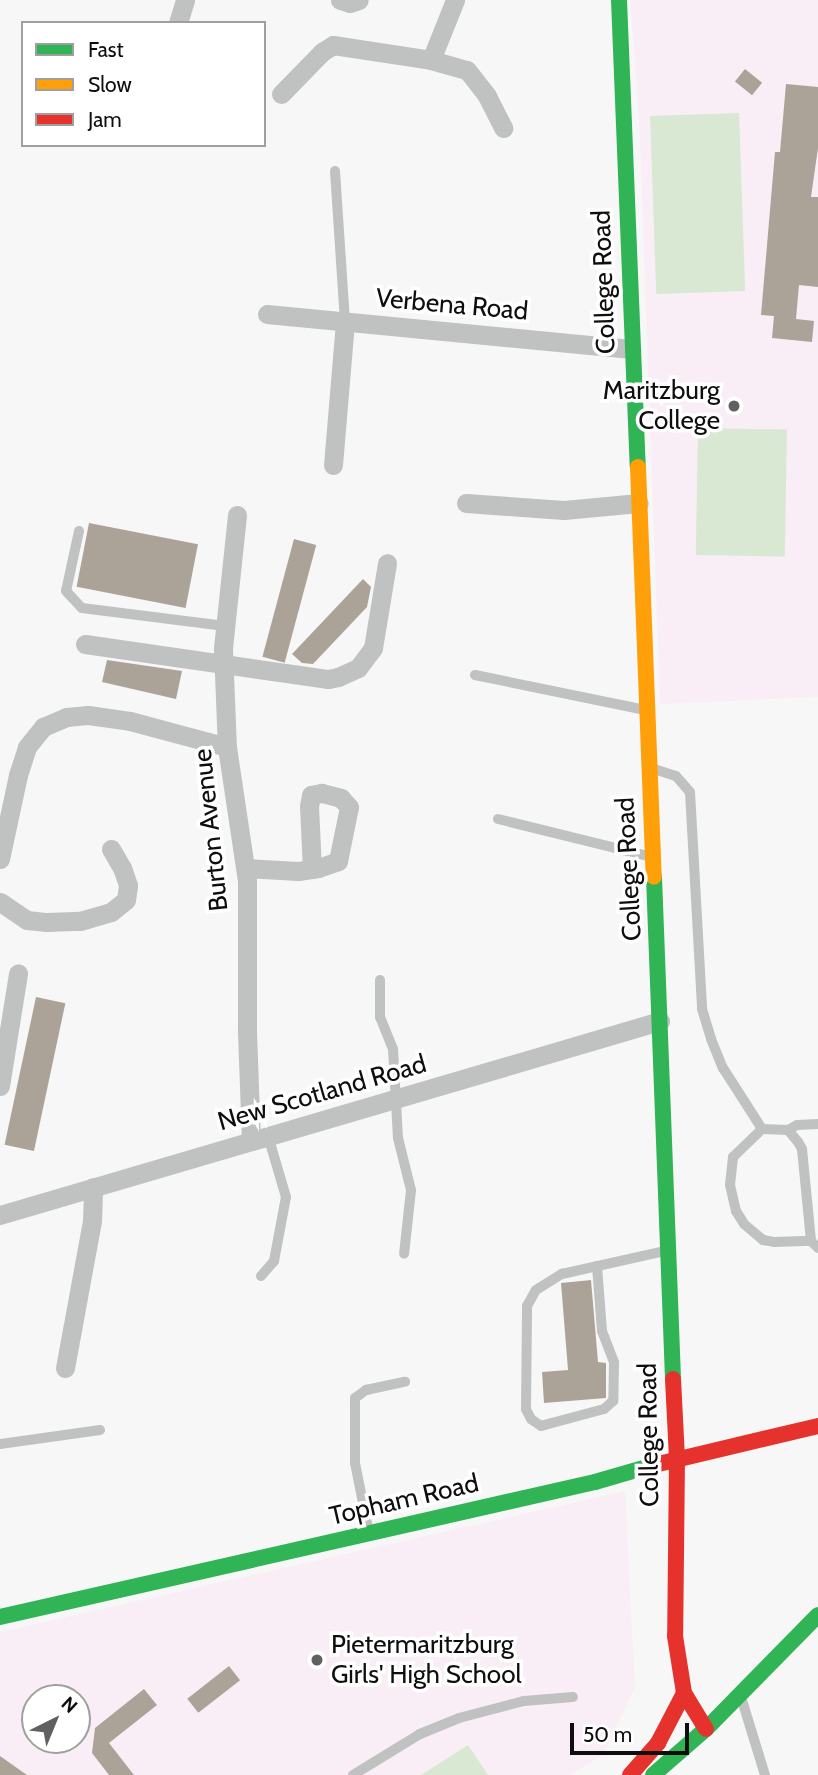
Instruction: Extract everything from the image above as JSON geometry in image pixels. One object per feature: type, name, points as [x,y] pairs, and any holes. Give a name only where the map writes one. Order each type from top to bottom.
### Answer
[{"type":"street","points":[[179,21],[185,0]]},
{"type":"street","points":[[340,0],[350,3],[359,0]]},
{"type":"street","points":[[431,60],[455,0]]},
{"type":"street","name":"College Road","points":[[619,0],[645,710],[660,1021],[666,1251],[677,1458],[675,1636],[684,1693],[706,1729]]},
{"type":"street","points":[[281,94],[322,52],[333,45],[431,60],[467,70],[487,96],[503,128]]},
{"type":"street","name":"Verbena Road","points":[[267,314],[631,349]]},
{"type":"street","points":[[333,465],[345,322]]},
{"type":"street","points":[[466,503],[564,510],[639,503]]},
{"type":"street","name":"Burton Avenue","points":[[237,515],[225,626],[227,747],[246,868],[260,1139]]},
{"type":"street","points":[[85,644],[328,679],[358,668],[373,648],[387,564]]},
{"type":"street","points":[[0,859],[27,747],[43,727],[66,718],[88,715],[130,721],[227,747]]},
{"type":"street","points":[[0,902],[27,920],[47,922],[80,921],[111,912],[126,900],[128,885],[111,849]]},
{"type":"street","points":[[246,868],[312,869]]},
{"type":"street","points":[[0,1086],[18,974]]},
{"type":"street","name":"New Scotland Road","points":[[0,1215],[660,1021]]},
{"type":"street","points":[[65,1368],[92,1221],[93,1187]]},
{"type":"street","name":"Topham Road","points":[[0,1617],[595,1482],[677,1458],[818,1426]]},
{"type":"street","points":[[653,1775],[706,1729],[818,1615]]},
{"type":"street","points":[[629,1775],[658,1743],[684,1693]]},
{"type":"lane","points":[[335,171],[345,322]]},
{"type":"lane","points":[[79,531],[66,591],[82,608],[225,626]]},
{"type":"lane","points":[[475,675],[645,710]]},
{"type":"lane","points":[[649,768],[676,776],[690,792],[702,1009],[723,1068],[762,1129]]},
{"type":"lane","points":[[498,820],[653,858]]},
{"type":"lane","points":[[380,980],[380,1017],[393,1049],[398,1138],[411,1190],[404,1254]]},
{"type":"lane","points":[[788,1130],[802,1149],[815,1245],[763,1240],[744,1224],[736,1211],[730,1185],[733,1157],[762,1129],[788,1130],[797,1125],[818,1124]]},
{"type":"lane","points":[[260,1139],[286,1197],[274,1261],[261,1276]]},
{"type":"lane","points":[[597,1266],[602,1331],[614,1362],[613,1401],[604,1409],[541,1426],[531,1419],[526,1409],[527,1306],[536,1290],[562,1274],[597,1266],[666,1251]]},
{"type":"lane","points":[[369,1533],[355,1463],[355,1398],[366,1390],[405,1382]]},
{"type":"lane","points":[[0,1444],[100,1430]]},
{"type":"lane","points":[[740,1694],[765,1775]]},
{"type":"lane","points":[[353,1775],[420,1734],[459,1718],[524,1701],[573,1697]]},
{"type":"shaded area","name":"Maritzburg College","points":[[630,0],[818,0],[818,697],[660,704],[639,115]]},
{"type":"shaded area","name":"Pietermaritzburg Girls' High School","points":[[625,1491],[635,1687],[603,1755],[570,1775],[0,1775],[0,1632]]},
{"type":"green space","points":[[739,113],[745,291],[656,294],[650,116]]},
{"type":"green space","points":[[698,428],[787,430],[785,557],[696,555]]},
{"type":"green space","points":[[468,1745],[488,1775],[421,1775]]},
{"type":"building","points":[[745,69],[762,83],[752,95],[735,81]]},
{"type":"building","points":[[786,84],[818,87],[818,148],[811,197],[818,197],[818,287],[799,285],[796,319],[814,321],[812,342],[772,338],[774,316],[761,315],[775,152],[780,152]]},
{"type":"building","points":[[89,523],[198,544],[186,608],[77,587]]},
{"type":"building","points":[[294,539],[316,545],[285,663],[262,657]]},
{"type":"building","points":[[363,579],[371,587],[367,607],[313,664],[302,663],[292,654]]},
{"type":"building","points":[[107,660],[182,671],[176,699],[102,682]]},
{"type":"building","points":[[36,997],[65,1003],[34,1151],[5,1145]]},
{"type":"building","points":[[591,1280],[598,1362],[606,1363],[606,1398],[544,1403],[542,1372],[568,1370],[561,1283]]},
{"type":"building","points":[[229,1666],[240,1680],[198,1713],[187,1699]]},
{"type":"building","points":[[144,1689],[157,1705],[109,1743],[134,1775],[109,1775],[92,1753],[95,1728]]},
{"type":"building","points":[[0,1756],[27,1775],[0,1775]]},
{"type":"traffic: fast","points":[[619,0],[638,467]]},
{"type":"traffic: fast","points":[[654,877],[673,1379]]},
{"type":"traffic: fast","points":[[0,1617],[595,1482],[650,1466]]},
{"type":"traffic: fast","points":[[653,1775],[706,1729],[818,1615]]},
{"type":"traffic: slow","points":[[638,467],[654,877]]},
{"type":"traffic: jam","points":[[673,1379],[677,1458],[675,1636],[684,1693],[706,1729]]},
{"type":"traffic: jam","points":[[650,1466],[818,1426]]},
{"type":"traffic: jam","points":[[630,1775],[658,1743],[684,1693]]},
{"type":"place","name":"Maritzburg College","points":[[734,406]]},
{"type":"place","name":"Pietermaritzburg Girls' High School","points":[[317,1660]]}]
